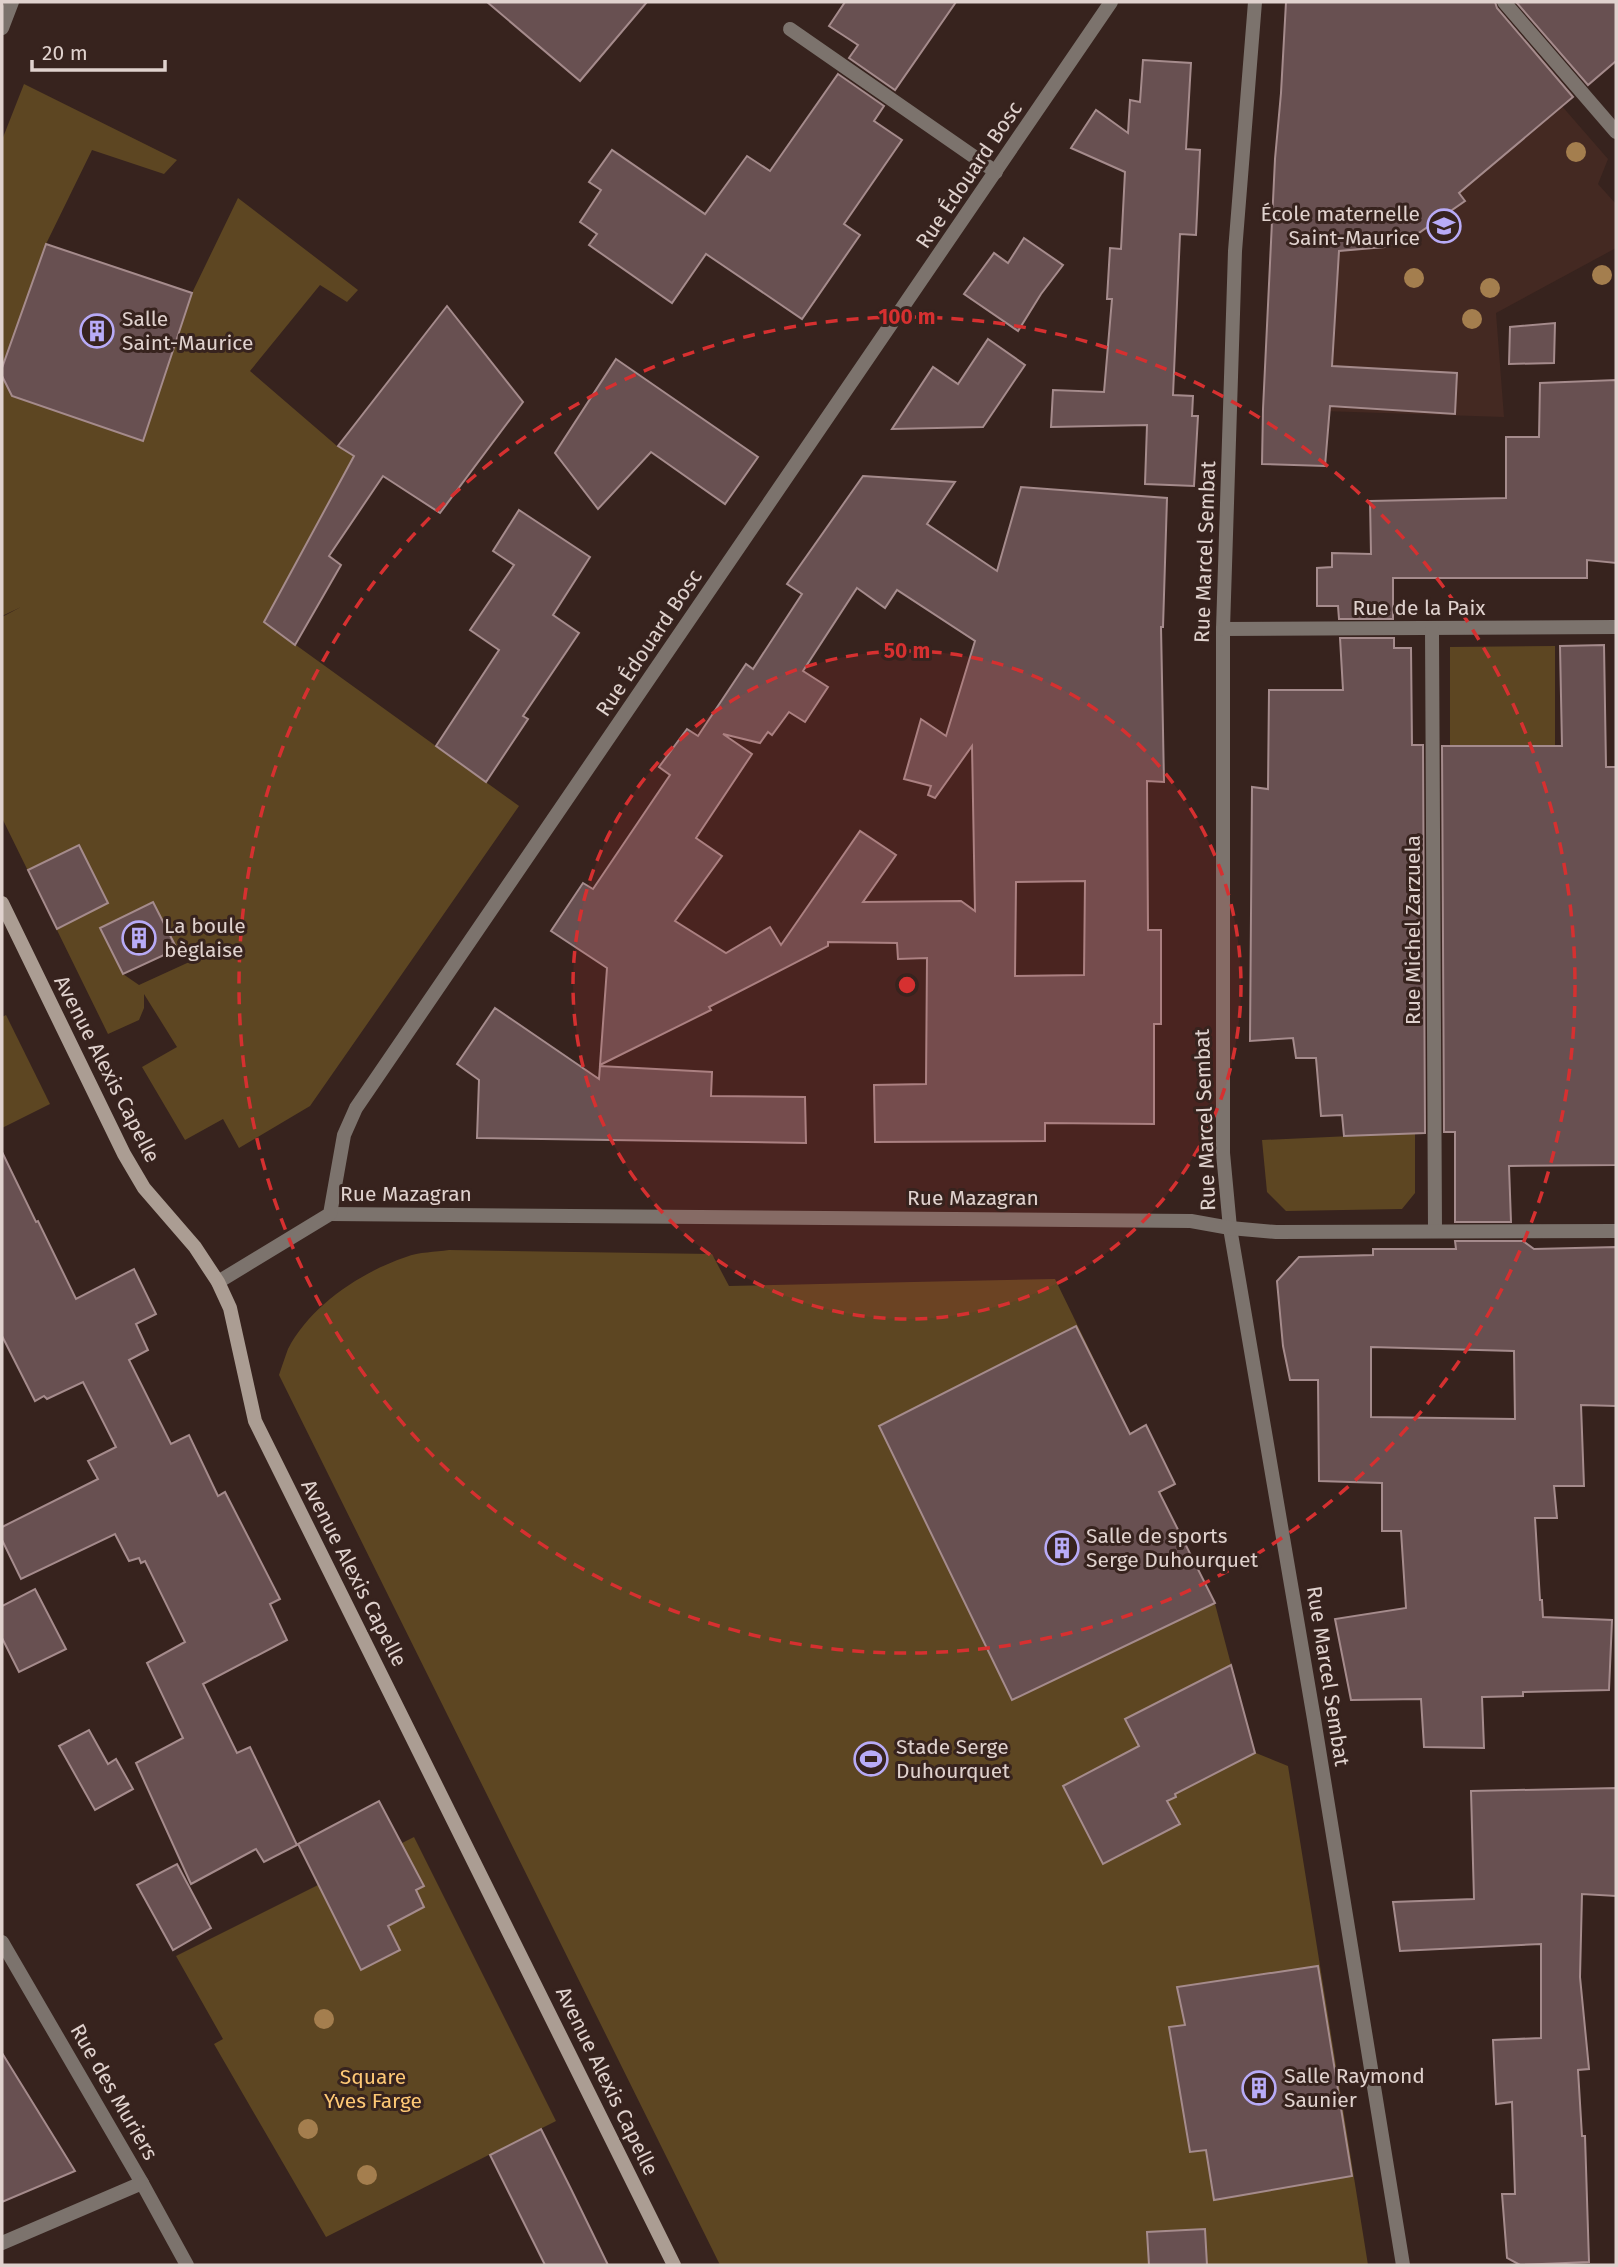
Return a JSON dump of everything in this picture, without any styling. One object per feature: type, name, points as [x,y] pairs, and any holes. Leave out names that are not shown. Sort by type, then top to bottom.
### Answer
[{"type":"street","points":[[2,28],[12,2]]},
{"type":"street","name":"Rue Édouard Bosc","points":[[330,1214],[344,1135],[356,1108],[1111,2]]},
{"type":"street","name":"Rue Marcel Sembat","points":[[1255,2],[1235,251],[1223,629],[1223,1153],[1230,1228],[1312,1706],[1403,2265]]},
{"type":"street","points":[[1504,2],[1616,132]]},
{"type":"street","points":[[790,29],[996,172]]},
{"type":"street","name":"Rue de la Paix","points":[[1223,629],[1616,627]]},
{"type":"street","name":"Rue Michel Zarzuela","points":[[1432,629],[1436,1230]]},
{"type":"street","name":"Avenue Alexis Capelle","points":[[2,903],[124,1154],[144,1188],[195,1247],[218,1282],[230,1308],[255,1421],[674,2265]]},
{"type":"street","points":[[218,1282],[330,1214]]},
{"type":"street","name":"Rue Mazagran","points":[[330,1214],[1191,1221],[1276,1232],[1616,1231]]},
{"type":"street","name":"Rue des Muriers","points":[[2,1942],[187,2265]]},
{"type":"street","points":[[2,2243],[142,2183]]},
{"type":"shaded area","name":"École maternelle Saint-Maurice","points":[[1521,59],[1608,159],[1598,184],[1616,204],[1616,248],[1496,313],[1504,417],[1263,409],[1275,146],[1288,148]]},
{"type":"green space","points":[[24,84],[177,160],[164,174],[92,150],[46,244],[2,368],[2,140]]},
{"type":"green space","points":[[238,198],[358,290],[347,302],[320,285],[250,371],[337,446],[354,456],[264,622],[519,806],[310,1106],[239,1148],[223,1119],[185,1140],[142,1067],[177,1047],[144,994],[144,1008],[139,1020],[108,1034],[2,818],[2,617],[21,607],[2,616],[2,376],[12,396],[143,441],[192,293]],"holes":[[[153,902],[177,949],[209,953],[139,985],[123,974],[101,928]]]},
{"type":"green space","points":[[1555,646],[1555,745],[1450,746],[1450,647]]},
{"type":"green space","points":[[6,1015],[50,1104],[2,1128],[2,1017]]},
{"type":"green space","points":[[1415,1133],[1415,1193],[1402,1209],[1286,1211],[1267,1192],[1262,1140]]},
{"type":"green space","name":"Stade Serge Duhourquet","points":[[449,1250],[712,1254],[729,1286],[1055,1279],[1130,1433],[1146,1425],[1175,1484],[1160,1493],[1215,1604],[1246,1721],[1239,1724],[1256,1753],[1288,1766],[1368,2265],[720,2265],[279,1375],[288,1349],[298,1333],[323,1305],[338,1293],[389,1263],[416,1254]]},
{"type":"green space","name":"Square Yves Farge","points":[[414,1837],[556,2121],[326,2237],[214,2044],[223,2039],[176,1956]]},
{"type":"building","points":[[487,2],[647,2],[580,81]]},
{"type":"building","points":[[845,2],[956,2],[895,90],[849,58],[858,45],[829,26]]},
{"type":"building","points":[[1286,2],[1495,2],[1497,8],[1573,97],[1459,193],[1465,201],[1413,237],[1385,247],[1339,251],[1332,366],[1457,373],[1455,414],[1330,406],[1325,466],[1262,464],[1275,159]]},
{"type":"building","points":[[1516,2],[1616,2],[1616,61],[1588,85]]},
{"type":"building","points":[[1143,60],[1191,63],[1186,149],[1200,150],[1196,235],[1180,234],[1173,395],[1193,396],[1192,416],[1198,416],[1194,486],[1145,484],[1147,425],[1051,427],[1053,390],[1104,392],[1112,299],[1107,299],[1110,248],[1121,249],[1125,172],[1071,148],[1096,110],[1128,133],[1130,100],[1140,102]]},
{"type":"building","points":[[838,74],[884,106],[874,121],[902,140],[844,224],[860,235],[802,319],[706,254],[672,303],[589,245],[597,234],[580,222],[601,190],[589,182],[612,150],[705,214],[747,156],[770,171]]},
{"type":"building","points":[[1024,238],[1063,265],[1018,331],[964,294],[994,253],[1008,263]]},
{"type":"building","name":"Salle Saint-Maurice","points":[[46,244],[192,293],[143,441],[12,396],[2,376],[2,368]]},
{"type":"building","points":[[447,306],[523,402],[440,513],[383,476],[329,556],[341,565],[295,645],[264,622],[354,456],[338,446]]},
{"type":"building","points":[[1555,323],[1554,363],[1509,364],[1510,327]]},
{"type":"building","points":[[988,339],[1025,365],[983,427],[892,429],[933,367],[958,384]]},
{"type":"building","points":[[616,359],[758,457],[725,504],[651,452],[598,509],[555,453]]},
{"type":"building","points":[[1616,380],[1616,563],[1587,560],[1587,578],[1393,578],[1393,619],[1339,619],[1338,606],[1317,606],[1317,568],[1332,567],[1332,553],[1371,554],[1370,501],[1506,498],[1506,437],[1539,437],[1540,383]]},
{"type":"building","points":[[863,476],[955,482],[927,524],[997,571],[1021,487],[1167,498],[1161,627],[1164,782],[1147,781],[1148,930],[1161,930],[1161,1024],[1154,1024],[1154,1124],[1045,1123],[1045,1141],[875,1142],[874,1085],[926,1084],[927,958],[898,959],[897,943],[828,942],[828,946],[709,1007],[711,1010],[600,1065],[607,968],[551,931],[583,883],[593,889],[670,775],[659,767],[687,729],[698,736],[746,664],[753,669],[802,594],[787,584]],"holes":[[[857,588],[885,608],[897,590],[975,641],[946,736],[921,719],[904,779],[931,786],[928,795],[935,798],[972,746],[975,911],[961,901],[863,902],[896,855],[860,831],[781,945],[770,927],[726,953],[675,921],[722,856],[696,838],[752,754],[723,734],[760,743],[768,732],[772,735],[789,712],[805,722],[828,687],[803,671]],[[1085,881],[1084,975],[1015,976],[1016,882]]]},
{"type":"building","points":[[519,510],[590,557],[553,615],[579,633],[523,716],[528,719],[486,782],[436,746],[499,650],[470,630],[514,565],[493,551]]},
{"type":"building","points":[[1340,638],[1394,638],[1394,648],[1411,648],[1412,745],[1423,745],[1425,1133],[1344,1136],[1342,1115],[1321,1116],[1316,1058],[1296,1058],[1293,1038],[1250,1041],[1252,787],[1268,789],[1269,690],[1343,690]]},
{"type":"building","points":[[1604,645],[1606,767],[1616,767],[1616,1165],[1509,1166],[1511,1222],[1455,1222],[1455,1132],[1444,1132],[1442,746],[1562,746],[1560,646]]},
{"type":"building","points":[[79,845],[108,903],[57,929],[28,870]]},
{"type":"building","name":"La boule bèglaise","points":[[153,902],[177,949],[123,974],[100,928]]},
{"type":"building","points":[[495,1008],[599,1079],[600,1066],[712,1072],[711,1096],[805,1097],[806,1143],[477,1138],[479,1080],[457,1064]]},
{"type":"building","points":[[2,1152],[76,1299],[134,1269],[156,1314],[136,1324],[148,1350],[129,1360],[171,1444],[189,1435],[218,1496],[225,1492],[280,1599],[270,1604],[287,1640],[203,1684],[237,1753],[250,1747],[297,1845],[264,1862],[256,1849],[191,1884],[136,1763],[183,1738],[147,1663],[185,1642],[145,1561],[141,1563],[139,1558],[129,1561],[115,1534],[21,1579],[2,1540],[2,1527],[98,1479],[88,1461],[116,1447],[83,1382],[47,1399],[44,1396],[35,1401],[2,1336]]},
{"type":"building","points":[[1455,1241],[1523,1241],[1534,1249],[1616,1247],[1616,1406],[1581,1405],[1584,1486],[1554,1486],[1557,1518],[1535,1518],[1543,1617],[1612,1620],[1609,1690],[1523,1692],[1523,1696],[1482,1697],[1484,1748],[1424,1747],[1421,1699],[1351,1700],[1335,1619],[1406,1608],[1401,1531],[1382,1531],[1382,1483],[1319,1481],[1318,1380],[1290,1380],[1283,1346],[1277,1281],[1299,1257],[1373,1255],[1373,1249],[1456,1249]],"holes":[[[1371,1347],[1514,1351],[1515,1419],[1371,1417]]]},
{"type":"building","name":"Salle de sports Serge Duhourquet","points":[[1076,1326],[1130,1434],[1146,1425],[1175,1484],[1159,1492],[1215,1603],[1012,1700],[879,1426]]},
{"type":"building","points":[[35,1589],[66,1649],[19,1672],[2,1638],[2,1606]]},
{"type":"building","points":[[1231,1665],[1255,1753],[1175,1794],[1176,1797],[1167,1801],[1180,1824],[1103,1864],[1063,1786],[1139,1746],[1125,1719]]},
{"type":"building","points":[[89,1730],[108,1764],[116,1759],[133,1789],[95,1810],[59,1746]]},
{"type":"building","points":[[1616,1788],[1616,1896],[1582,1894],[1580,1977],[1589,2069],[1578,2070],[1582,2136],[1585,2136],[1589,2262],[1520,2265],[1507,2258],[1502,2194],[1515,2194],[1512,2102],[1496,2104],[1493,2040],[1541,2038],[1541,1944],[1400,1951],[1393,1902],[1474,1899],[1471,1791]]},
{"type":"building","points":[[379,1801],[424,1886],[416,1890],[424,1907],[388,1926],[400,1950],[361,1970],[298,1844]]},
{"type":"building","points":[[177,1864],[211,1928],[173,1950],[137,1885]]},
{"type":"building","name":"Salle Raymond Saunier","points":[[1318,1966],[1352,2176],[1214,2200],[1206,2150],[1190,2152],[1169,2027],[1185,2025],[1177,1987]]},
{"type":"building","points":[[2,2053],[75,2171],[2,2202]]},
{"type":"building","points":[[541,2129],[608,2265],[545,2265],[490,2155]]},
{"type":"building","points":[[1205,2229],[1207,2265],[1149,2265],[1147,2232]]},
{"type":"place","name":"École maternelle Saint-Maurice","points":[[1444,226]]},
{"type":"place","name":"Salle Saint-Maurice","points":[[97,331]]},
{"type":"place","name":"La boule bèglaise","points":[[139,938]]},
{"type":"place","name":"Salle de sports Serge Duhourquet","points":[[1062,1548]]},
{"type":"place","name":"Stade Serge Duhourquet","points":[[871,1759]]},
{"type":"place","name":"Salle Raymond Saunier","points":[[1259,2088]]}]
